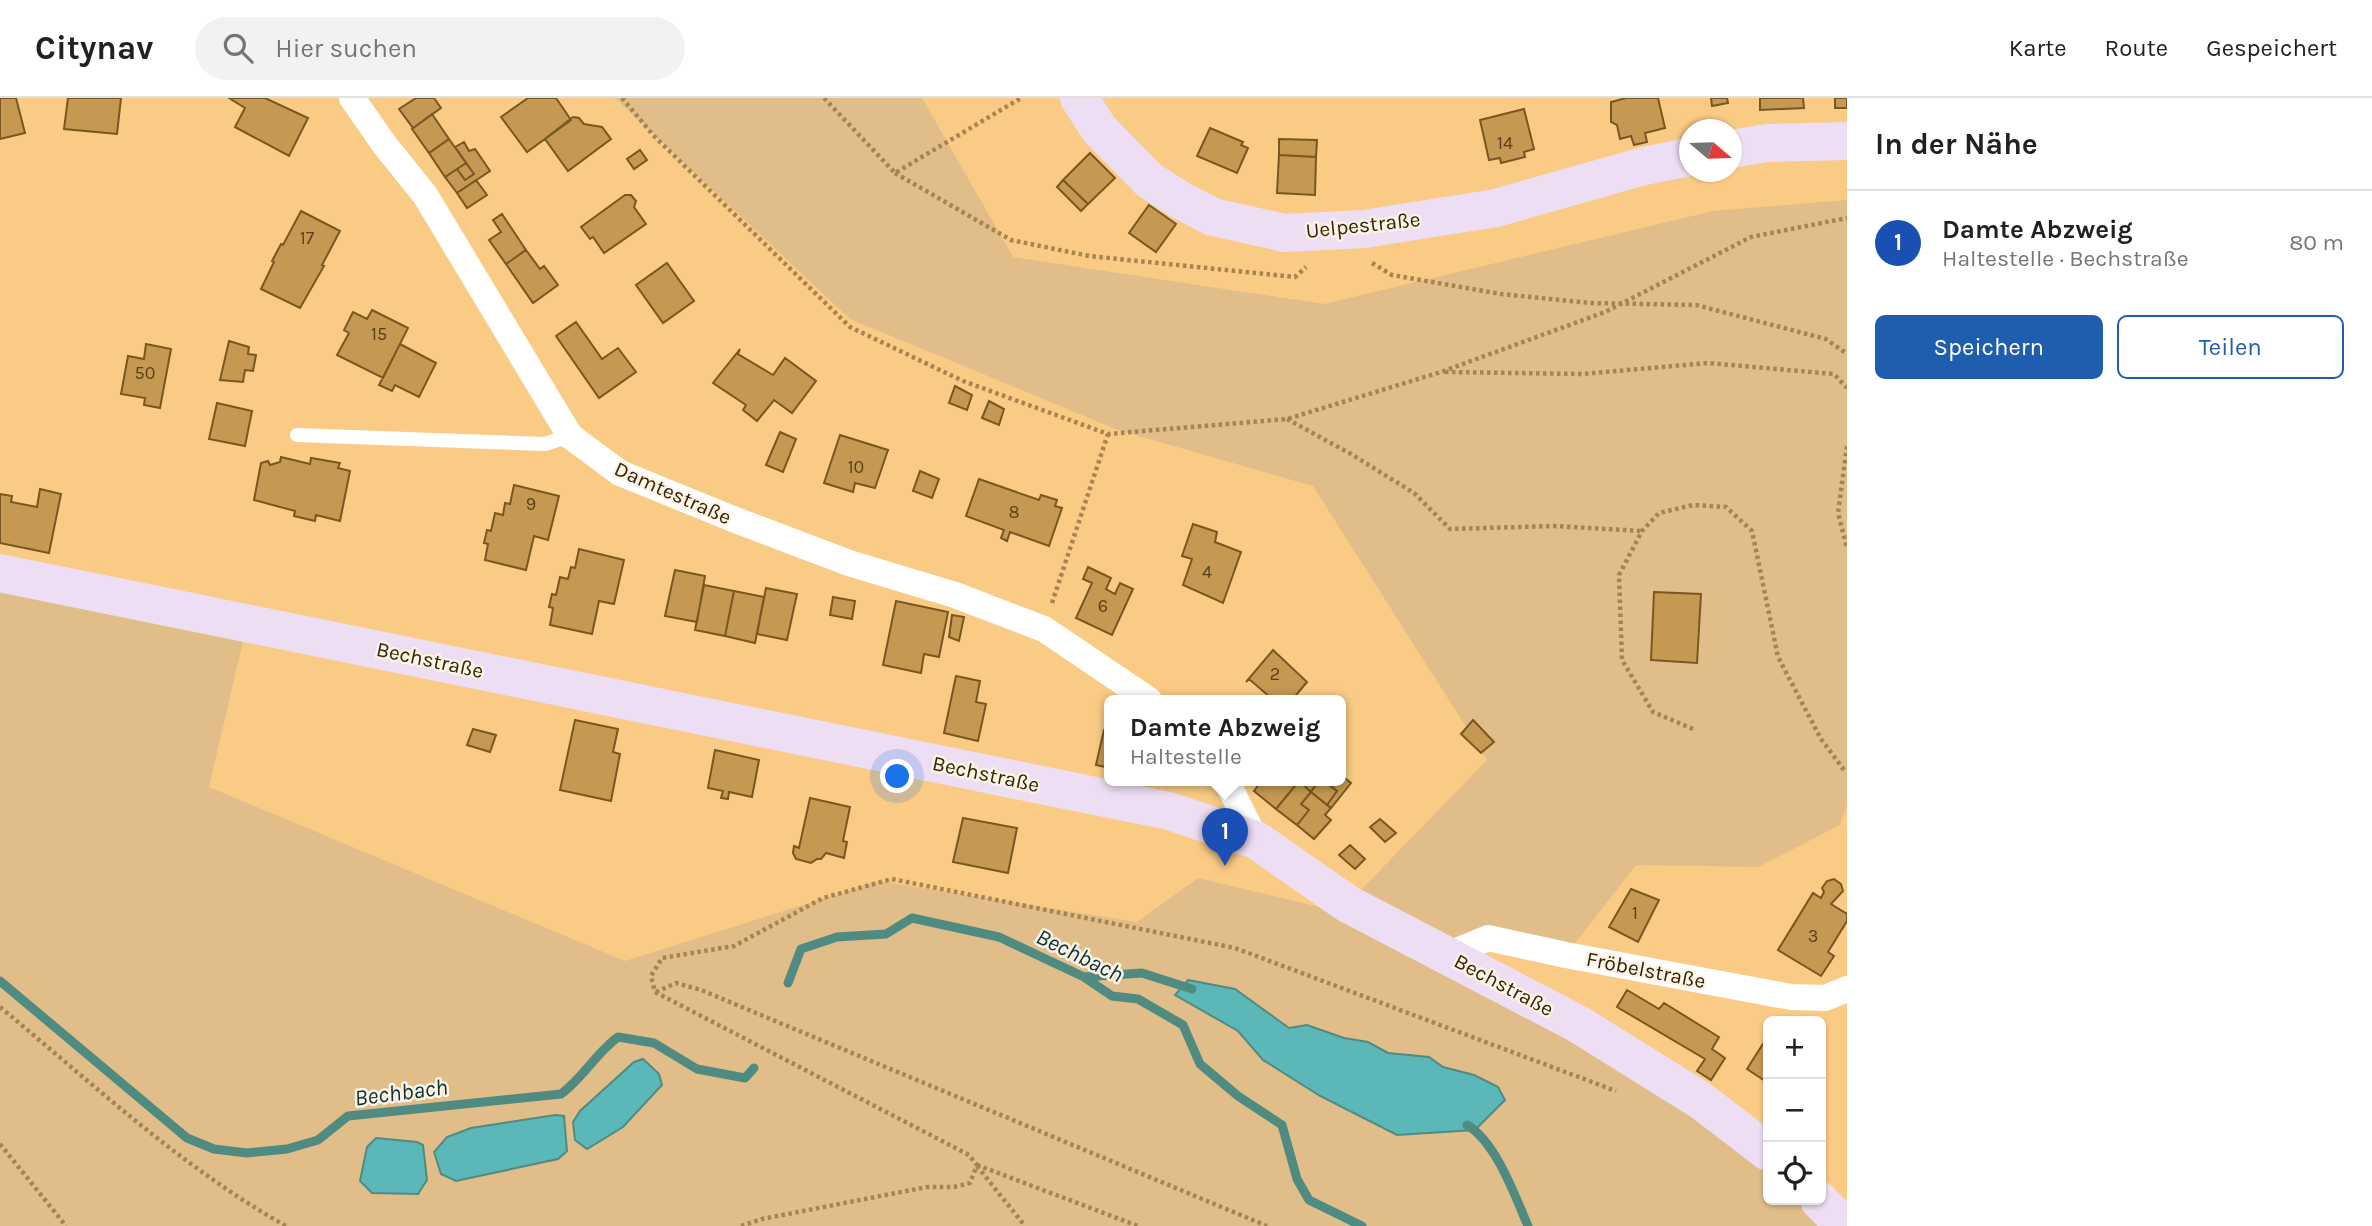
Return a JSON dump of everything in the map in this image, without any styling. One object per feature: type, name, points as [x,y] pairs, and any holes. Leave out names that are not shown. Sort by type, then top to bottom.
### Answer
[{"type":"main road","name":"Uelpestraße","points":[[1079,98],[1099,129],[1149,180],[1213,217],[1285,233],[1364,229],[1496,208],[1644,166],[1679,159]]},
{"type":"main road","points":[[1742,147],[1768,143],[1847,141]]},
{"type":"main road","name":"Bechstraße","points":[[0,573],[1169,811],[1256,840],[1348,904],[1578,1024],[1700,1100],[1763,1148]]},
{"type":"main road","points":[[1824,1205],[1844,1226]]},
{"type":"street","name":"Damtestraße","points":[[352,98],[383,144],[425,195],[570,436],[620,473],[733,519],[849,563],[955,595],[1044,628],[1142,695]]},
{"type":"street","points":[[1229,786],[1256,840]]},
{"type":"street","name":"Fröbelstraße","points":[[1447,955],[1489,938],[1791,997],[1825,998],[1847,989]]},
{"type":"lane","points":[[297,435],[545,444],[570,436]]},
{"type":"path","points":[[622,98],[654,136],[850,327],[963,381],[1108,434],[1287,419],[1441,372],[1605,313],[1751,237],[1847,218]]},
{"type":"path","points":[[824,98],[895,173],[1011,240],[1089,256],[1295,277],[1313,260],[1330,231],[1345,247],[1392,275],[1501,294],[1590,303],[1696,305],[1826,339],[1847,354]]},
{"type":"path","points":[[895,173],[1021,98]]},
{"type":"path","points":[[1441,372],[1582,374],[1708,363],[1834,374],[1847,388]]},
{"type":"path","points":[[1287,419],[1414,493],[1450,529],[1554,526],[1642,531]]},
{"type":"path","points":[[1044,628],[1108,434]]},
{"type":"path","points":[[1847,446],[1838,513],[1847,548]]},
{"type":"path","points":[[1693,729],[1653,712],[1622,660],[1619,575],[1642,531],[1659,513],[1692,505],[1726,507],[1752,531],[1778,657],[1821,739],[1844,770]]},
{"type":"path","points":[[1025,1226],[969,1155],[655,992],[650,976],[662,958],[734,946],[823,898],[892,879],[1235,948],[1627,1095]]},
{"type":"path","points":[[655,992],[676,983],[701,990],[1267,1226]]},
{"type":"path","points":[[0,1007],[156,1138],[243,1202],[286,1226]]},
{"type":"path","points":[[0,1144],[66,1226]]},
{"type":"path","points":[[741,1226],[762,1219],[927,1187],[962,1185],[970,1182],[977,1165]]},
{"type":"path","points":[[977,1165],[1138,1226]]},
{"type":"shaded area","points":[[615,98],[922,98],[1013,257],[1324,304],[1713,211],[1847,200],[1847,805],[1840,825],[1758,867],[1636,865],[1566,955],[1489,938],[1447,955],[1763,1149],[1763,1205],[1820,1205],[1825,1226],[0,1226],[0,589],[243,641],[209,787],[625,961],[879,881],[1137,922],[1198,878],[1328,909],[1360,891],[1487,760],[1313,486],[1118,430],[850,319]]},
{"type":"water","points":[[1188,980],[1235,989],[1289,1028],[1307,1025],[1344,1038],[1368,1042],[1388,1053],[1429,1057],[1443,1067],[1474,1075],[1498,1087],[1505,1100],[1475,1130],[1397,1135],[1320,1096],[1263,1060],[1238,1031],[1175,995]]},
{"type":"water","points":[[643,1059],[659,1074],[662,1085],[623,1127],[587,1149],[575,1140],[573,1122],[580,1111],[634,1062]]},
{"type":"water","points":[[555,1115],[564,1116],[567,1151],[558,1159],[456,1181],[441,1174],[434,1152],[447,1137],[471,1128]]},
{"type":"water","points":[[376,1138],[423,1145],[427,1180],[418,1194],[372,1193],[360,1181],[367,1147]]},
{"type":"building","points":[[0,98],[16,98],[25,133],[0,139]]},
{"type":"building","points":[[68,98],[121,98],[117,134],[64,129]]},
{"type":"building","points":[[229,98],[265,98],[308,118],[289,156],[235,127],[245,108]]},
{"type":"building","points":[[416,98],[434,98],[441,108],[413,128],[399,109]]},
{"type":"building","points":[[528,98],[556,98],[571,120],[527,152],[501,117]]},
{"type":"building","points":[[1626,98],[1658,98],[1665,128],[1645,133],[1647,142],[1634,145],[1631,136],[1620,139],[1617,125],[1611,122],[1611,102]]},
{"type":"building","points":[[1711,98],[1727,98],[1728,103],[1712,106]]},
{"type":"building","points":[[1760,98],[1803,98],[1804,108],[1760,110]]},
{"type":"building","points":[[1835,98],[1847,98],[1847,108],[1835,108]]},
{"type":"building","points":[[1524,109],[1534,149],[1524,152],[1525,157],[1501,163],[1500,158],[1489,160],[1480,120]]},
{"type":"building","points":[[432,114],[449,139],[429,153],[412,129]]},
{"type":"building","points":[[573,117],[579,118],[584,124],[602,127],[611,139],[568,171],[545,139]]},
{"type":"building","points":[[1210,128],[1243,142],[1241,145],[1248,148],[1237,173],[1197,156]]},
{"type":"building","points":[[449,139],[466,163],[445,177],[429,153]]},
{"type":"building","points":[[1279,139],[1317,140],[1316,157],[1279,155]]},
{"type":"building","points":[[464,142],[469,151],[475,149],[490,171],[457,193],[445,177],[457,169],[465,180],[474,174],[455,147]]},
{"type":"building","points":[[640,150],[647,160],[634,169],[627,159]]},
{"type":"building","points":[[1090,153],[1115,178],[1088,204],[1063,180]]},
{"type":"building","points":[[1279,155],[1316,157],[1315,195],[1277,193]]},
{"type":"building","points":[[466,163],[474,174],[465,180],[457,169]]},
{"type":"building","points":[[476,180],[487,195],[467,208],[457,193]]},
{"type":"building","points":[[1063,180],[1088,204],[1081,211],[1057,187]]},
{"type":"building","points":[[625,195],[631,195],[636,201],[634,207],[646,224],[604,253],[593,237],[590,239],[581,227]]},
{"type":"building","points":[[1149,205],[1176,224],[1156,252],[1129,233]]},
{"type":"building","points":[[301,211],[340,231],[300,308],[261,289],[274,262],[272,261]]},
{"type":"building","points":[[502,214],[526,250],[506,264],[489,240],[501,232],[493,220]]},
{"type":"building","points":[[526,250],[540,269],[544,266],[558,285],[533,303],[506,264]]},
{"type":"building","points":[[667,263],[694,301],[663,323],[636,285]]},
{"type":"building","points":[[372,310],[408,328],[383,378],[337,355],[349,333],[344,330],[353,312],[367,319]]},
{"type":"building","points":[[576,322],[602,359],[618,348],[636,372],[599,398],[556,336]]},
{"type":"building","points":[[229,341],[249,347],[248,354],[256,355],[253,371],[245,370],[243,382],[220,380]]},
{"type":"building","points":[[146,344],[171,349],[160,408],[144,405],[145,398],[121,394],[128,356],[144,359]]},
{"type":"building","points":[[400,344],[436,363],[419,397],[395,385],[392,391],[379,385]]},
{"type":"building","points":[[740,349],[738,354],[773,375],[785,358],[816,381],[792,413],[774,400],[757,421],[743,410],[746,405],[713,383]]},
{"type":"building","points":[[955,386],[972,395],[967,410],[949,403]]},
{"type":"building","points":[[989,401],[1004,409],[999,425],[982,418]]},
{"type":"building","points":[[217,403],[252,411],[245,446],[209,439]]},
{"type":"building","points":[[780,432],[796,439],[783,472],[766,465]]},
{"type":"building","points":[[840,435],[888,450],[875,488],[855,483],[853,492],[824,483]]},
{"type":"building","points":[[281,457],[310,464],[311,458],[340,463],[338,468],[350,471],[340,521],[316,515],[315,521],[294,516],[295,511],[254,500],[261,463],[268,461],[270,465],[280,462]]},
{"type":"building","points":[[920,471],[939,479],[932,498],[913,491]]},
{"type":"building","points":[[979,479],[1039,500],[1041,495],[1057,500],[1055,506],[1062,508],[1049,546],[1010,532],[1007,541],[1001,538],[1004,530],[966,516]]},
{"type":"building","points":[[514,485],[559,496],[548,540],[534,536],[526,570],[485,560],[488,544],[484,543],[487,530],[491,531],[495,513],[503,515],[505,503],[510,504]]},
{"type":"building","points":[[40,489],[61,494],[49,553],[0,543],[0,494],[12,496],[11,502],[37,507]]},
{"type":"building","points":[[1193,524],[1217,532],[1215,542],[1241,552],[1223,603],[1183,585],[1192,559],[1182,556]]},
{"type":"building","points":[[579,549],[624,560],[614,604],[599,601],[592,634],[550,625],[553,608],[549,607],[552,594],[556,595],[560,577],[568,579],[571,567],[575,568]]},
{"type":"building","points":[[1088,567],[1111,578],[1106,589],[1115,594],[1120,583],[1133,589],[1112,635],[1076,618],[1092,583],[1083,579]]},
{"type":"building","points":[[675,570],[705,576],[697,622],[665,616]]},
{"type":"building","points":[[704,585],[734,591],[725,636],[695,630]]},
{"type":"building","points":[[766,588],[797,594],[787,640],[757,634]]},
{"type":"building","points":[[734,591],[764,597],[755,643],[725,636]]},
{"type":"building","points":[[1654,592],[1701,594],[1697,663],[1651,660]]},
{"type":"building","points":[[833,597],[855,601],[852,619],[830,615]]},
{"type":"building","points":[[896,601],[948,612],[939,657],[924,654],[921,673],[883,665]]},
{"type":"building","points":[[952,615],[964,617],[959,641],[949,637]]},
{"type":"building","points":[[1273,650],[1307,682],[1296,695],[1268,695],[1249,679],[1246,682]]},
{"type":"building","points":[[956,676],[980,681],[976,702],[986,704],[978,741],[944,733]]},
{"type":"building","points":[[575,720],[618,729],[613,752],[620,754],[611,801],[560,790]]},
{"type":"building","points":[[1473,720],[1494,742],[1481,753],[1461,734]]},
{"type":"building","points":[[473,729],[496,735],[490,752],[467,745]]},
{"type":"building","points":[[1104,730],[1104,767],[1096,765]]},
{"type":"building","points":[[715,750],[759,760],[752,797],[729,792],[728,799],[721,798],[723,791],[708,788]]},
{"type":"building","points":[[1346,779],[1351,783],[1331,808],[1327,805],[1337,791],[1330,786],[1346,786]]},
{"type":"building","points":[[1258,786],[1295,786],[1276,809],[1254,791]]},
{"type":"building","points":[[1295,786],[1304,786],[1311,792],[1301,804],[1309,810],[1297,825],[1276,809]]},
{"type":"building","points":[[1304,786],[1315,786],[1311,792]]},
{"type":"building","points":[[1315,786],[1331,786],[1337,791],[1327,805],[1311,792]]},
{"type":"building","points":[[1311,792],[1331,808],[1325,815],[1331,820],[1314,839],[1297,825],[1309,810],[1301,804]]},
{"type":"building","points":[[810,798],[850,807],[843,841],[847,842],[844,858],[826,853],[821,859],[811,863],[796,859],[794,846],[799,848]]},
{"type":"building","points":[[963,818],[1017,828],[1008,873],[953,862]]},
{"type":"building","points":[[1380,819],[1396,833],[1385,842],[1370,827]]},
{"type":"building","points":[[1350,845],[1365,859],[1355,869],[1339,855]]},
{"type":"building","points":[[1834,879],[1841,884],[1843,891],[1831,904],[1847,914],[1847,921],[1828,952],[1834,956],[1821,976],[1778,950],[1813,893],[1821,898],[1824,892],[1822,888],[1827,881]]},
{"type":"building","points":[[1631,889],[1659,900],[1638,942],[1609,927]]},
{"type":"building","points":[[1627,990],[1659,1009],[1664,1003],[1719,1037],[1712,1049],[1725,1058],[1711,1080],[1697,1071],[1705,1059],[1617,1007]]},
{"type":"building","points":[[1763,1044],[1763,1080],[1747,1069]]},
{"type":"waterway","name":"Bechbach","points":[[788,983],[801,949],[837,937],[886,934],[912,918],[999,937],[1084,977],[1112,996],[1138,999],[1183,1025],[1200,1064],[1238,1096],[1282,1125],[1297,1179],[1309,1200],[1362,1226]]},
{"type":"waterway","points":[[1084,977],[1142,973],[1192,989]]},
{"type":"waterway","name":"Bechbach","points":[[0,981],[187,1138],[214,1149],[247,1153],[287,1149],[318,1140],[348,1116],[561,1094],[618,1037],[654,1043],[697,1069],[745,1078],[754,1068]]},
{"type":"waterway","points":[[1467,1125],[1496,1157],[1528,1226]]},
{"type":"place","name":"Damte Abzweig","points":[[1225,866]]}]
